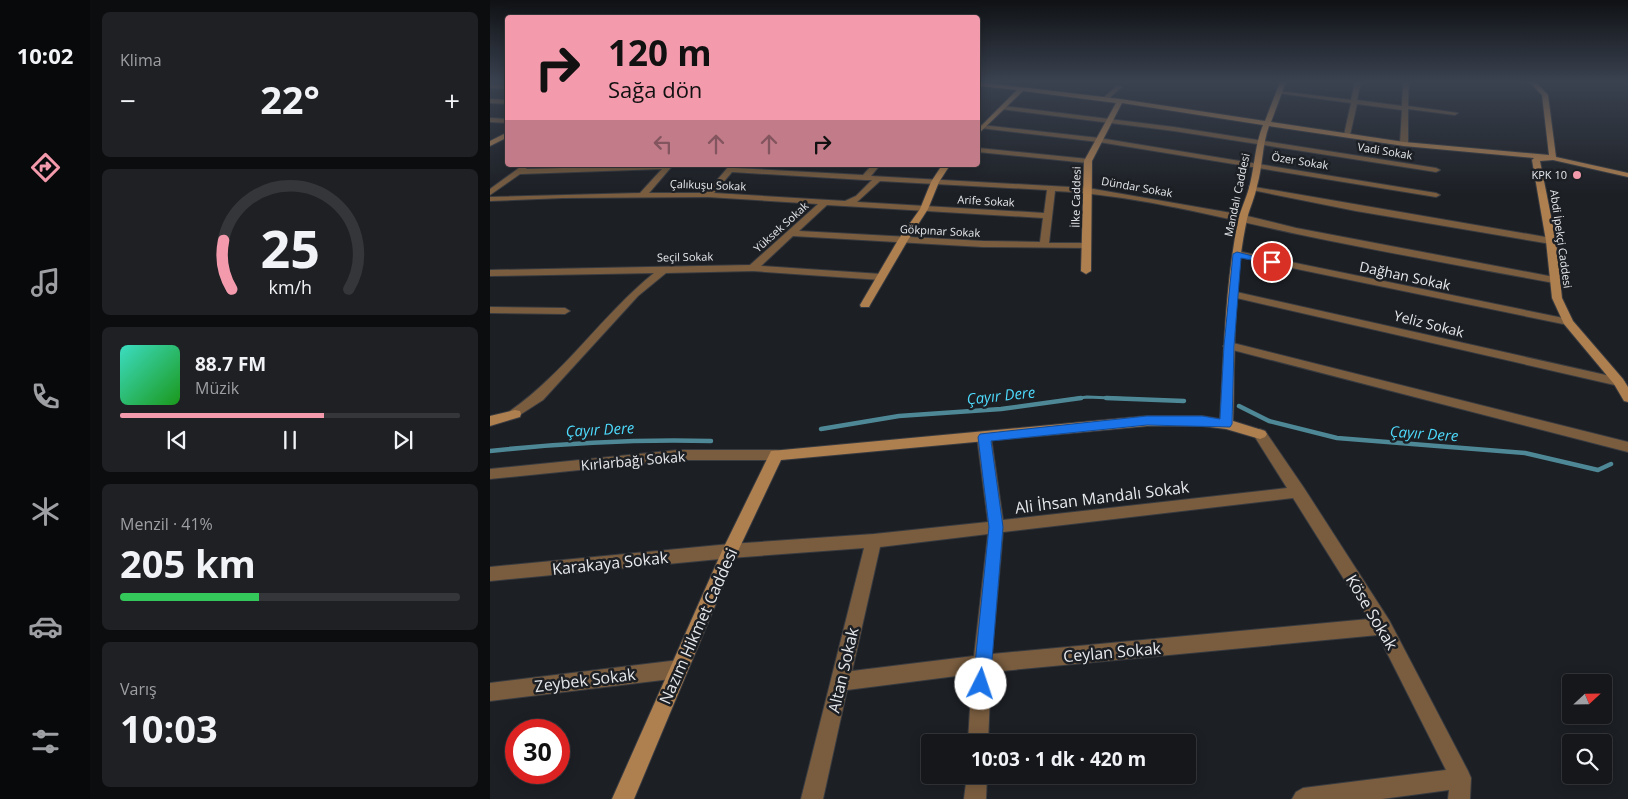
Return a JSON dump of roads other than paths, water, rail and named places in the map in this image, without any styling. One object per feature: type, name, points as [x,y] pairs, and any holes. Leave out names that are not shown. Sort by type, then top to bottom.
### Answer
[{"type":"street","points":[[980,130],[991,119]]},
{"type":"street","name":"Vadi Sokak","points":[[1098,119],[1260,141],[1436,170]]},
{"type":"street","points":[[1244,119],[1404,144],[1549,158],[1628,175]]},
{"type":"street","name":"Mandalı Caddesi","points":[[1226,424],[1232,294],[1237,254],[1257,165],[1260,141],[1270,119]]},
{"type":"street","points":[[1347,135],[1351,119]]},
{"type":"street","points":[[1404,144],[1405,119]]},
{"type":"street","points":[[1547,119],[1549,158]]},
{"type":"street","points":[[490,120],[505,121]]},
{"type":"street","name":"İlke Caddesi","points":[[1086,271],[1088,161],[1112,121]]},
{"type":"street","name":"Özer Sokak","points":[[980,130],[1099,140],[1436,194]]},
{"type":"street","points":[[491,144],[505,136]]},
{"type":"street","points":[[980,150],[1088,161]]},
{"type":"street","name":"Abdi İpekçi Caddesi","points":[[1549,158],[1536,160],[1551,241],[1557,298],[1568,322],[1619,382],[1628,398]]},
{"type":"street","points":[[490,193],[525,167]]},
{"type":"street","points":[[519,172],[626,167]]},
{"type":"street","points":[[643,195],[667,167]]},
{"type":"street","points":[[708,195],[733,167]]},
{"type":"street","name":"Dündar Sokak","points":[[733,167],[865,178],[1088,190],[1244,218],[1296,231],[1554,280]]},
{"type":"street","points":[[865,178],[874,167]]},
{"type":"street","points":[[865,305],[902,240],[924,209],[935,182],[945,167]]},
{"type":"street","points":[[842,205],[853,202],[878,178]]},
{"type":"street","points":[[1044,245],[1051,188]]},
{"type":"street","points":[[1252,188],[1551,241]]},
{"type":"street","name":"Çalıkuşu Sokak","points":[[490,199],[708,195],[924,209]]},
{"type":"street","name":"Yüksek Sokak","points":[[753,268],[824,203]]},
{"type":"street","name":"Arife Sokak","points":[[924,209],[1048,216]]},
{"type":"street","name":"Gökpınar Sokak","points":[[792,233],[902,240],[1086,246]]},
{"type":"street","name":"Dağhan Sokak","points":[[1237,254],[1568,322]]},
{"type":"street","name":"Seçil Sokak","points":[[495,272],[753,268],[881,277]]},
{"type":"street","points":[[490,421],[515,414],[540,397],[634,294],[664,270]]},
{"type":"street","points":[[490,280],[495,272]]},
{"type":"street","name":"Yeliz Sokak","points":[[1232,294],[1619,382]]},
{"type":"street","points":[[490,310],[566,311]]},
{"type":"street","points":[[1229,346],[1628,446]]},
{"type":"street","points":[[776,455],[1147,421],[1202,421],[1226,424]]},
{"type":"street","name":"Köse Sokak","points":[[1226,424],[1260,434],[1299,492],[1383,626],[1461,778]]},
{"type":"street","points":[[978,734],[982,664],[996,527],[984,437]]},
{"type":"street","name":"Kırlarbağı Sokak","points":[[490,474],[678,455],[776,455]]},
{"type":"street","name":"Nazım Hikmet Caddesi","points":[[623,799],[730,551],[776,455]]},
{"type":"street","name":"Ali İhsan Mandalı Sokak","points":[[730,551],[874,541],[1299,492]]},
{"type":"street","name":"Altan Sokak","points":[[812,799],[874,541]]},
{"type":"street","name":"Karakaya Sokak","points":[[490,574],[730,551]]},
{"type":"street","name":"Ceylan Sokak","points":[[840,682],[982,664],[1383,626]]},
{"type":"street","name":"Zeybek Sokak","points":[[490,692],[679,669]]},
{"type":"street","points":[[1303,799],[1461,778],[1459,799]]},
{"type":"street","points":[[975,799],[976,784]]},
{"type":"waterway","name":"Çayır Dere","points":[[1072,399],[1087,397],[1136,399]]},
{"type":"waterway","name":"Çayır Dere","points":[[821,429],[899,416],[1001,409],[1081,398]]},
{"type":"waterway","name":"Çayır Dere","points":[[1106,398],[1184,401]]},
{"type":"waterway","name":"Çayır Dere","points":[[1239,406],[1269,421],[1337,438],[1525,453],[1598,470],[1611,464]]},
{"type":"waterway","name":"Çayır Dere","points":[[490,451],[600,442],[711,441]]},
{"type":"place","name":"KPK 10","points":[[1577,175]]}]
